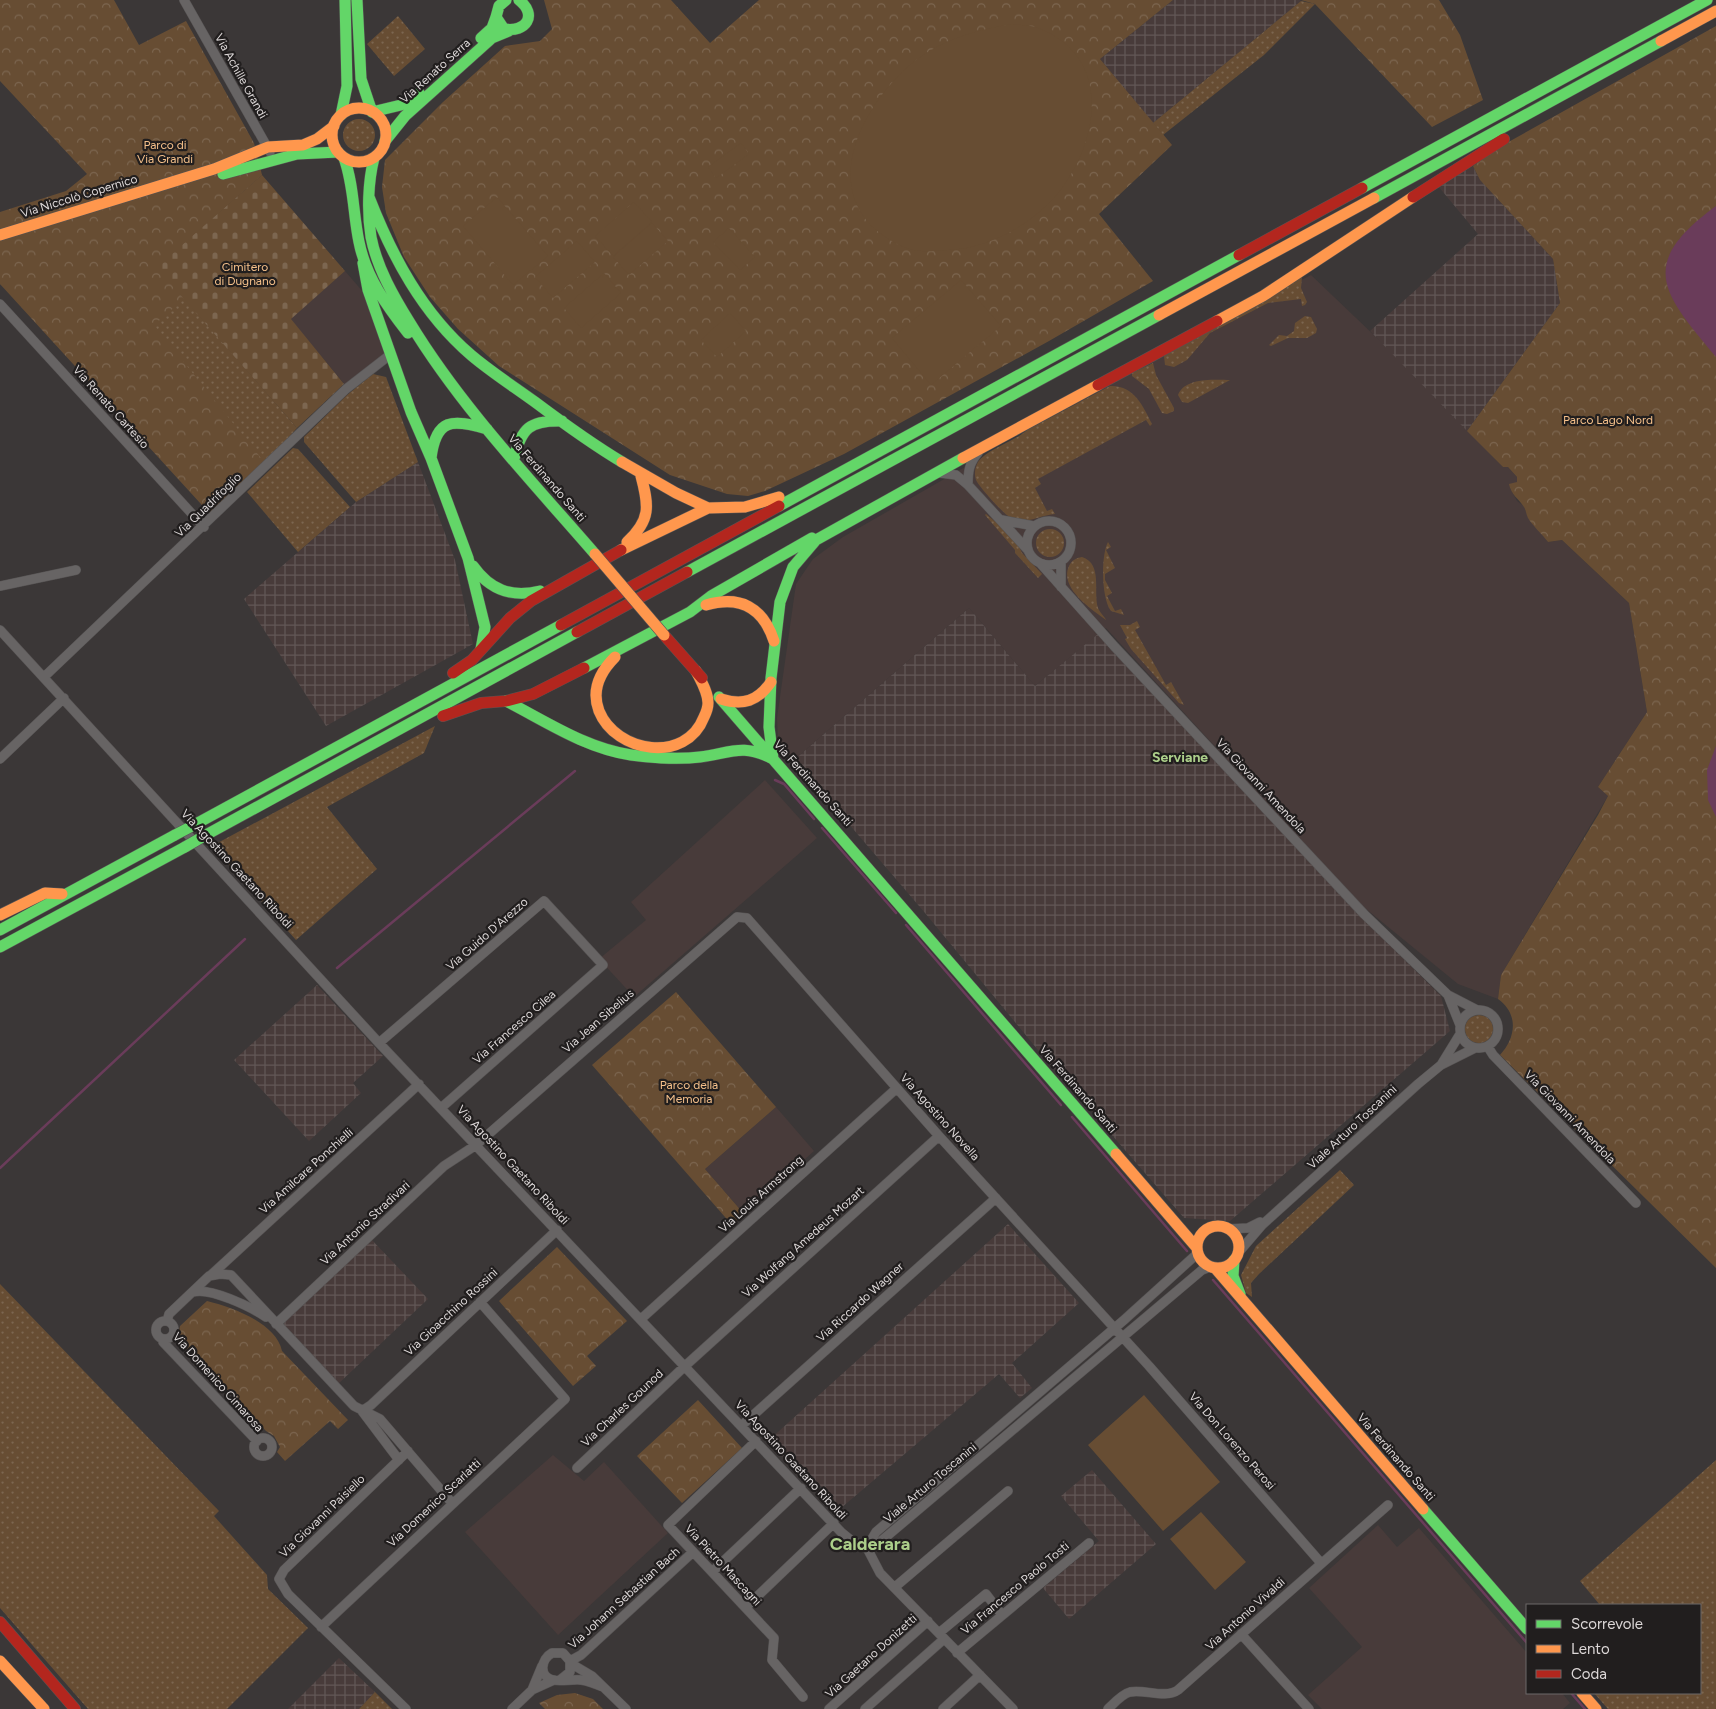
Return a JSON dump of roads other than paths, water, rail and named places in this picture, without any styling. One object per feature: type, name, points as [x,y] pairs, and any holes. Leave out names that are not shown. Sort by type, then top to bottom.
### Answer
[{"type":"main road","points":[[345,0],[347,86],[342,115],[334,126],[333,140],[352,178],[356,228],[368,290],[411,412],[431,458],[468,558],[484,627],[484,644],[478,654]]},
{"type":"main road","points":[[357,0],[361,79],[372,112],[383,122],[385,141],[383,148],[374,158],[370,172],[371,238],[382,271],[396,301],[431,358]]},
{"type":"main road","points":[[519,0],[529,5]]},
{"type":"main road","points":[[0,930],[1707,0]]},
{"type":"main road","name":"Via Renato Serra","points":[[372,112],[401,105],[412,99],[488,32],[495,24],[503,1]]},
{"type":"main road","name":"Via Renato Serra","points":[[385,141],[405,116],[485,44],[497,35],[518,30],[526,25],[529,18],[529,5]]},
{"type":"main road","points":[[0,948],[1716,12]]},
{"type":"main road","points":[[496,17],[501,26],[509,31]]},
{"type":"main road","points":[[358,752],[457,709],[534,694],[624,648],[690,612],[711,596],[791,549],[1263,296],[1345,240],[1468,161],[1531,123],[1655,54],[1666,39]]},
{"type":"main road","points":[[342,115],[354,109],[372,112]]},
{"type":"main road","name":"Via Niccolò Copernico","points":[[0,235],[214,169],[268,146],[303,145],[317,139],[334,126]]},
{"type":"main road","name":"Via Niccolò Copernico","points":[[0,241],[264,161],[327,150],[341,155]]},
{"type":"main road","points":[[341,155],[360,162],[374,158]]},
{"type":"main road","points":[[369,197],[394,256],[414,291],[436,322],[471,356],[641,476],[674,494],[708,508],[745,507],[763,503],[793,491],[805,492]]},
{"type":"main road","points":[[363,263],[385,304],[431,358]]},
{"type":"main road","name":"Via Ferdinando Santi","points":[[431,358],[487,429],[1176,1224],[1197,1251]]},
{"type":"main road","points":[[514,459],[523,432],[531,424],[543,419],[562,421]]},
{"type":"main road","points":[[431,458],[434,437],[444,426],[460,422],[487,429]]},
{"type":"main road","points":[[611,555],[640,532],[648,515],[647,497],[641,476]]},
{"type":"main road","points":[[773,759],[769,736],[771,682],[783,588],[792,569],[804,552],[816,540],[873,506]]},
{"type":"main road","points":[[409,708],[417,694],[460,670],[478,654],[510,618],[531,601],[611,555],[708,508]]},
{"type":"main road","points":[[468,558],[486,582],[507,594],[530,594],[556,585]]},
{"type":"main road","points":[[690,612],[721,601],[742,603],[762,615],[772,630],[775,643]]},
{"type":"main road","points":[[624,648],[604,668],[597,682],[595,698],[598,713],[605,726],[627,744],[657,749],[685,740],[696,730],[708,706],[704,688],[696,671]]},
{"type":"main road","points":[[721,699],[738,704],[750,702],[762,696],[771,682]]},
{"type":"main road","points":[[506,700],[569,736],[630,755],[689,758],[746,748],[760,751],[773,759]]},
{"type":"main road","points":[[0,916],[45,893],[66,894]]},
{"type":"main road","points":[[1176,1224],[1190,1229],[1206,1230]]},
{"type":"main road","points":[[1216,1226],[1227,1229],[1237,1241],[1236,1256],[1224,1267],[1212,1267],[1204,1263],[1197,1251],[1199,1237],[1206,1230],[1216,1226]]},
{"type":"main road","name":"Via Ferdinando Santi","points":[[1236,1256],[1232,1269],[1235,1283],[1245,1303]]},
{"type":"main road","name":"Via Ferdinando Santi","points":[[1212,1267],[1526,1628]]},
{"type":"main road","points":[[0,1622],[75,1709]]},
{"type":"main road","points":[[0,1637],[65,1709]]},
{"type":"main road","points":[[0,1661],[44,1709]]},
{"type":"main road","points":[[1583,1694],[1596,1709]]},
{"type":"street","name":"Via Achille Grandi","points":[[184,0],[268,146]]},
{"type":"street","points":[[264,161],[271,155],[268,146]]},
{"type":"street","name":"Via Renato Cartesio","points":[[0,304],[204,527]]},
{"type":"street","name":"Via Quadrifoglio","points":[[44,677],[204,527],[346,389],[391,354]]},
{"type":"street","points":[[968,485],[968,470],[972,460],[985,445]]},
{"type":"street","points":[[932,474],[944,472],[956,475],[968,485],[1002,520],[1028,550],[1034,560],[1049,565],[1061,562]]},
{"type":"street","points":[[1002,520],[1034,526]]},
{"type":"street","points":[[1028,550],[1027,538],[1034,526],[1044,521],[1052,520],[1066,528],[1071,538],[1071,546],[1061,562],[1061,587]]},
{"type":"street","name":"Via Giovanni Amendola","points":[[1040,563],[1347,896],[1448,996],[1477,1010]]},
{"type":"street","points":[[0,586],[76,570]]},
{"type":"street","name":"Via Agostino Gaetano Riboldi","points":[[0,630],[379,1043],[834,1523],[852,1541],[866,1548],[880,1573],[942,1636],[978,1677],[1013,1709]]},
{"type":"street","points":[[0,759],[64,698]]},
{"type":"street","name":"Via Guido D'Arezzo","points":[[379,1043],[544,901],[604,964]]},
{"type":"street","name":"Via Agostino Novella","points":[[738,917],[747,918],[939,1136],[1122,1338]]},
{"type":"street","name":"Via Jean Sibelius","points":[[476,1145],[738,917]]},
{"type":"street","name":"Via Francesco Cilea","points":[[441,1108],[604,964]]},
{"type":"street","name":"Via Giovanni Amendola","points":[[1448,996],[1460,1029]]},
{"type":"street","points":[[1477,1010],[1488,1012],[1495,1018],[1498,1026],[1497,1038],[1488,1047],[1475,1048],[1463,1041],[1460,1029],[1466,1015],[1477,1010]]},
{"type":"street","name":"Viale Arturo Toscanini","points":[[1441,1065],[1460,1029]]},
{"type":"street","name":"Via Giovanni Amendola","points":[[1488,1047],[1493,1055],[1636,1203]]},
{"type":"street","name":"Viale Arturo Toscanini","points":[[1236,1256],[1262,1224],[1282,1209],[1441,1065],[1475,1048]]},
{"type":"street","name":"Via Amilcare Ponchielli","points":[[209,1276],[419,1084]]},
{"type":"street","name":"Via Louis Armstrong","points":[[641,1319],[897,1088]]},
{"type":"street","name":"Via Wolfang Amedeus Mozart","points":[[685,1366],[939,1136]]},
{"type":"street","name":"Via Antonio Stradivari","points":[[276,1324],[444,1166],[476,1145]]},
{"type":"street","name":"Via Riccardo Wagner","points":[[741,1426],[996,1198]]},
{"type":"street","name":"Viale Arturo Toscanini","points":[[1227,1229],[1248,1228],[1282,1209]]},
{"type":"street","name":"Via Gioacchino Rossini","points":[[362,1411],[371,1405],[557,1230]]},
{"type":"street","name":"Viale Arturo Toscanini","points":[[866,1548],[876,1532],[1113,1329],[1197,1251]]},
{"type":"street","name":"Viale Arturo Toscanini","points":[[866,1548],[880,1542],[1202,1270],[1212,1267]]},
{"type":"street","points":[[209,1276],[231,1275],[354,1406],[380,1419],[452,1503]]},
{"type":"street","name":"Via Domenico Cimarosa","points":[[209,1276],[169,1314],[167,1321],[174,1328],[174,1332],[171,1337],[162,1339],[257,1440],[256,1442]]},
{"type":"street","points":[[193,1292],[199,1291],[224,1297],[262,1314],[276,1324]]},
{"type":"street","name":"Via Domenico Scarlatti","points":[[321,1628],[565,1399],[480,1302]]},
{"type":"street","name":"Via Don Lorenzo Perosi","points":[[1122,1338],[1215,1439],[1321,1562]]},
{"type":"street","name":"Via Charles Gounod","points":[[577,1468],[685,1366]]},
{"type":"street","points":[[362,1411],[368,1422],[399,1460]]},
{"type":"street","name":"Via Pietro Mascagni","points":[[756,1441],[668,1525],[774,1638],[772,1660],[803,1697]]},
{"type":"street","name":"Via Giovanni Paisiello","points":[[406,1709],[283,1589],[280,1584],[280,1574],[408,1451]]},
{"type":"street","points":[[712,1572],[801,1488]]},
{"type":"street","points":[[895,1587],[1008,1491]]},
{"type":"street","name":"Via Antonio Vivaldi","points":[[1108,1709],[1123,1696],[1132,1692],[1176,1692],[1321,1562],[1388,1506]]},
{"type":"street","points":[[746,1607],[834,1523]]},
{"type":"street","name":"Via Francesco Paolo Tosti","points":[[957,1653],[1089,1543]]},
{"type":"street","name":"Via Johann Sebastian Bach","points":[[570,1662],[581,1655],[693,1552]]},
{"type":"street","points":[[865,1709],[986,1594],[1002,1614]]},
{"type":"street","name":"Via Gaetano Donizetti","points":[[830,1709],[928,1622]]},
{"type":"street","points":[[1241,1634],[1309,1709]]},
{"type":"street","points":[[532,1690],[544,1660],[552,1653],[563,1653],[570,1662],[592,1676],[626,1709]]},
{"type":"street","points":[[512,1709],[532,1690],[557,1680],[570,1672],[570,1662]]},
{"type":"street","points":[[542,1666],[548,1678],[582,1680],[603,1687]]},
{"type":"street","points":[[943,1709],[978,1677]]},
{"type":"waterway","points":[[337,968],[575,771]]},
{"type":"waterway","points":[[775,780],[784,784],[814,819]]},
{"type":"waterway","points":[[822,828],[896,913]]},
{"type":"waterway","points":[[906,925],[1061,1105]]},
{"type":"waterway","points":[[0,1168],[245,939]]},
{"type":"waterway","points":[[1072,1117],[1187,1251]]},
{"type":"waterway","points":[[1213,1280],[1526,1642]]},
{"type":"waterway","points":[[1572,1694],[1585,1709]]},
{"type":"district","name":"Serviane","points":[[1180,757]]},
{"type":"district","name":"Calderara","points":[[870,1544]]},
{"type":"park label","name":"Parco di Via Grandi","points":[[165,152]]},
{"type":"park label","name":"Cimitero di Dugnano","points":[[245,274]]},
{"type":"park label","name":"Parco Lago Nord","points":[[1608,420]]},
{"type":"park label","name":"Parco della Memoria","points":[[689,1092]]}]
